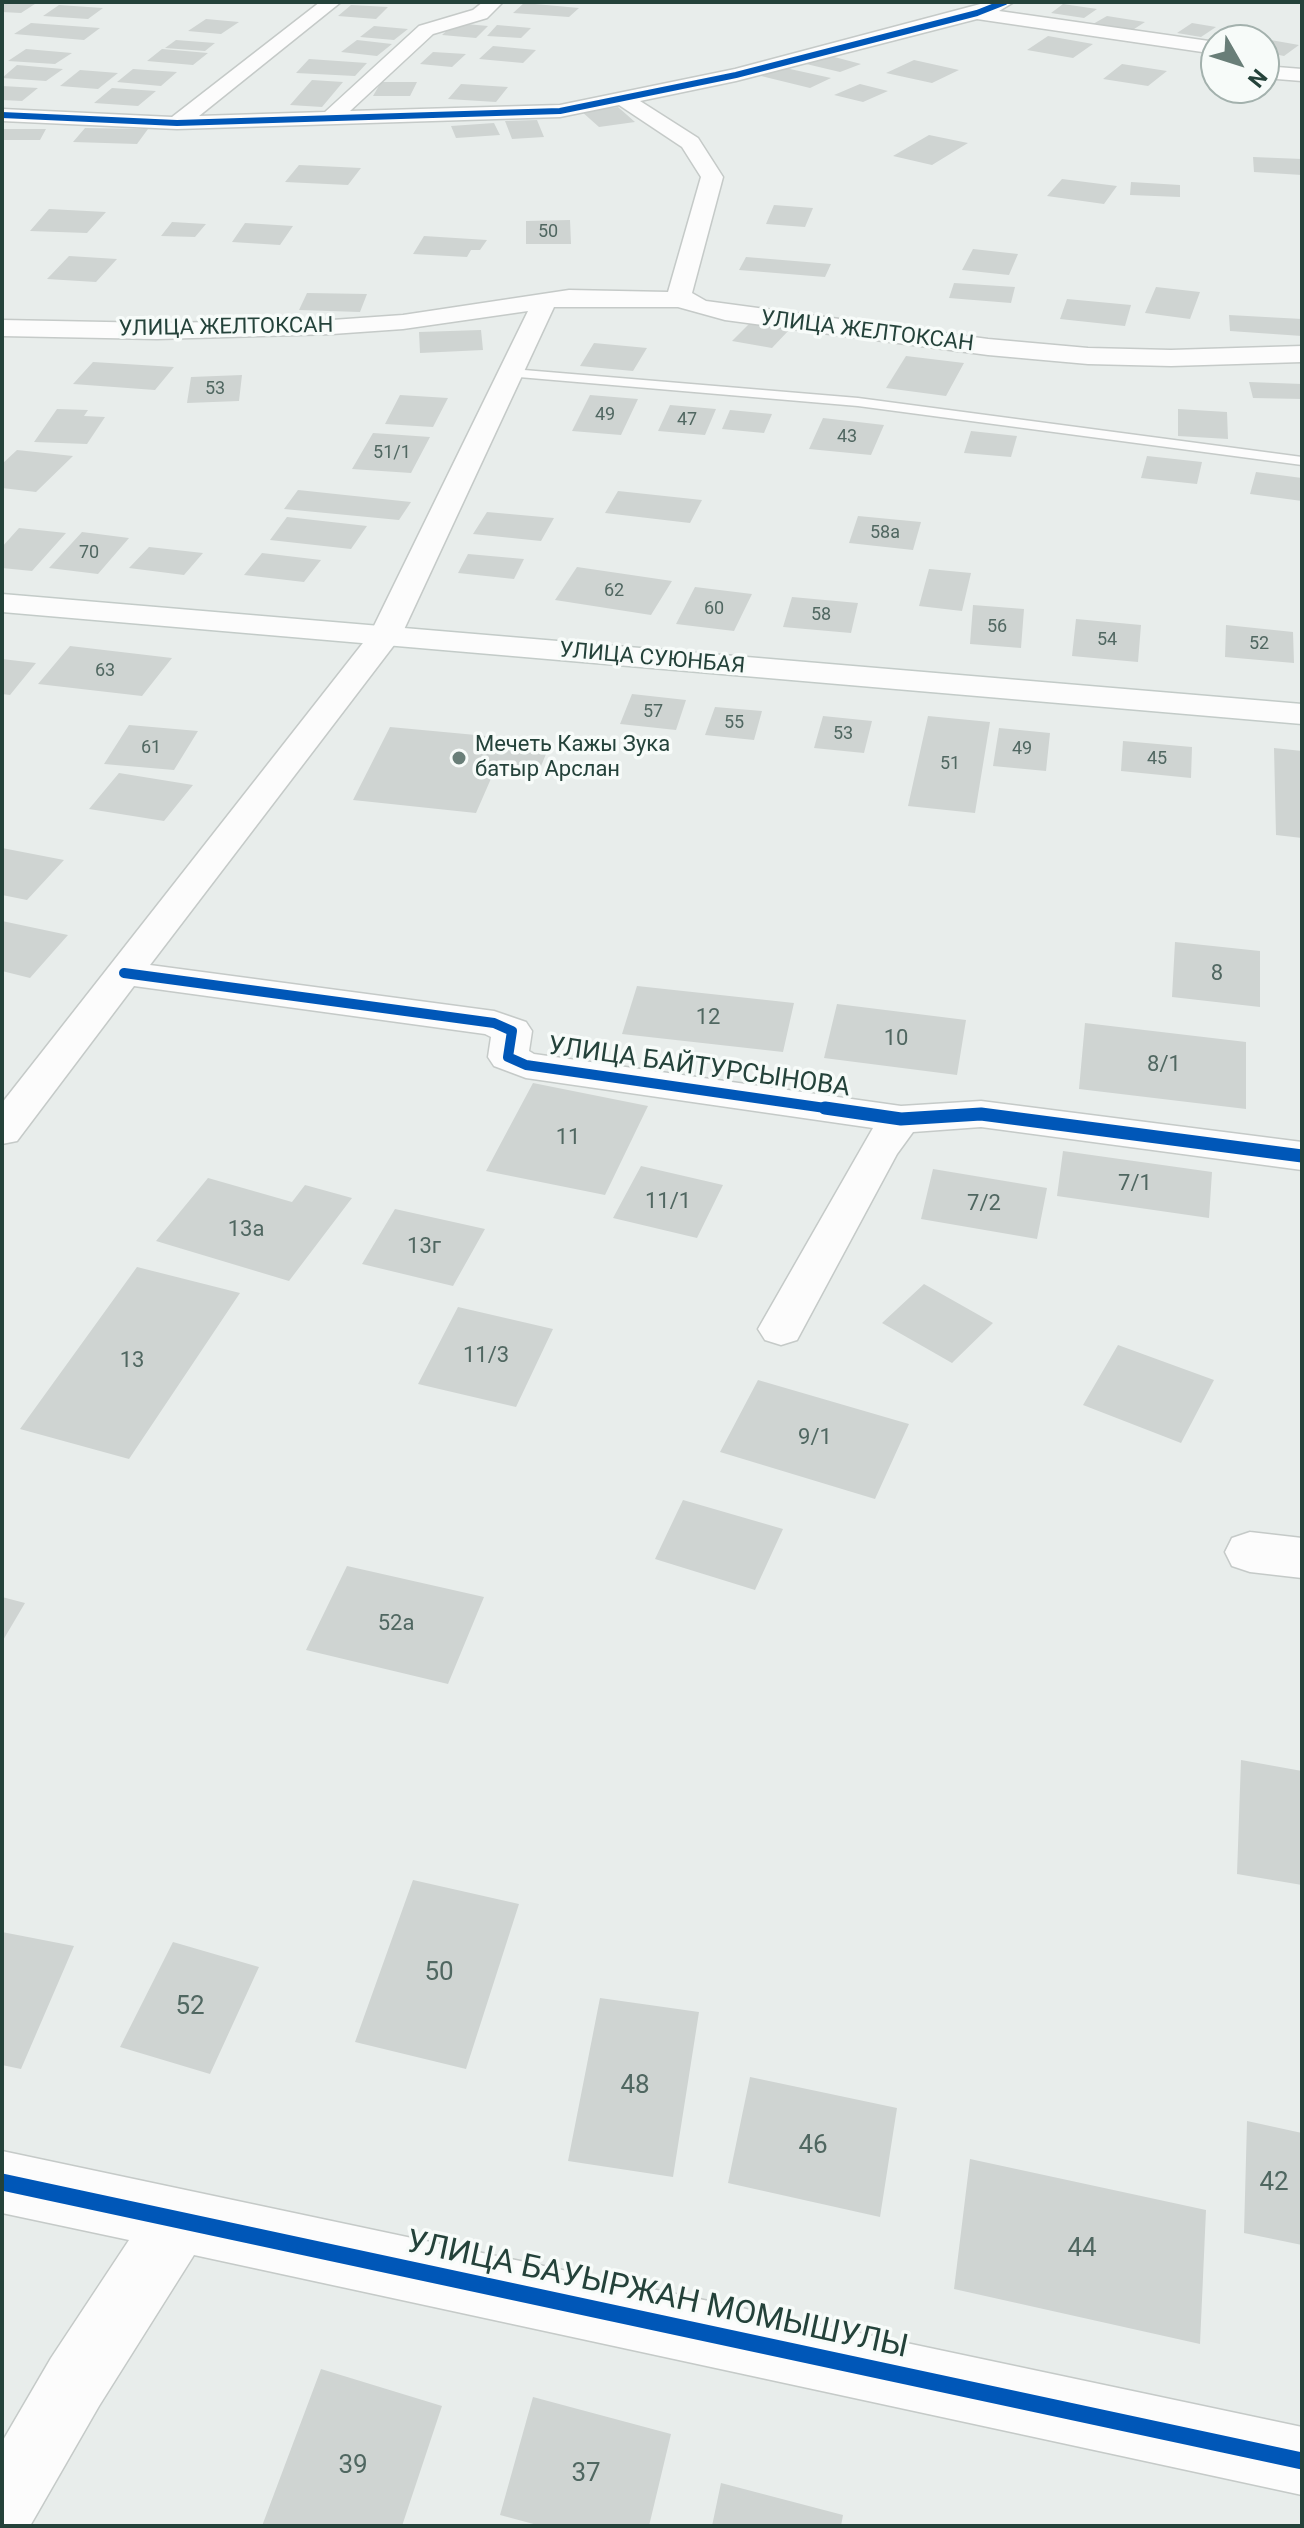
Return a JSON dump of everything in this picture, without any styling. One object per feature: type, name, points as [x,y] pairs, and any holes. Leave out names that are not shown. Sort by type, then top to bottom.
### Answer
[{"type":"street","points":[[177,123],[332,2]]},
{"type":"street","points":[[330,119],[426,30],[480,14],[494,2]]},
{"type":"street","points":[[2,115],[177,123],[560,111],[736,75],[977,13],[1005,2]]},
{"type":"street","points":[[977,13],[1200,58]]},
{"type":"street","points":[[1280,61],[1300,68]]},
{"type":"street","points":[[1280,70],[1300,68]]},
{"type":"street","points":[[624,99],[690,143],[712,177],[680,293],[682,300]]},
{"type":"street","name":"УЛИЦА ЖЕЛТОКСАН","points":[[2,328],[157,331],[332,327],[403,322],[569,297],[682,300],[725,313],[988,347],[1088,356],[1171,358],[1302,354]]},
{"type":"street","points":[[2,1131],[385,636],[545,300]]},
{"type":"street","name":"УЛИЦА СУЮНБАЯ","points":[[2,603],[1302,714]]},
{"type":"street","name":"УЛИЦА БАЙТУРСЫНОВА","points":[[124,973],[494,1023],[512,1031],[508,1057],[526,1065],[901,1119],[981,1114],[1302,1156]]},
{"type":"street","points":[[781,1329],[879,1149],[901,1119]]},
{"type":"street","points":[[1250,1552],[1302,1558]]},
{"type":"street","name":"УЛИЦА БАУЫРЖАН МОМЫШУЛЫ","points":[[2,2182],[1302,2461]]},
{"type":"street","points":[[2,2508],[75,2382],[179,2220]]},
{"type":"lane","points":[[512,373],[858,402],[1302,461]]},
{"type":"building","points":[[2,2],[38,2],[21,13],[2,12]]},
{"type":"building","points":[[524,3],[579,8],[569,17],[513,13]]},
{"type":"building","points":[[1063,4],[1097,9],[1084,18],[1051,13]]},
{"type":"building","points":[[59,5],[103,8],[88,19],[43,16]]},
{"type":"building","points":[[351,5],[388,7],[376,19],[338,16]]},
{"type":"building","points":[[1107,16],[1145,22],[1131,31],[1093,24]]},
{"type":"building","points":[[206,19],[239,22],[221,34],[188,31]]},
{"type":"building","points":[[31,23],[100,28],[84,40],[14,34]]},
{"type":"building","points":[[455,23],[488,26],[476,38],[442,35]]},
{"type":"building","points":[[1192,23],[1200,24],[1200,37],[1177,33]]},
{"type":"building","points":[[497,25],[531,28],[521,38],[487,36]]},
{"type":"building","points":[[374,26],[408,29],[394,40],[360,37]]},
{"type":"building","points":[[1048,36],[1093,44],[1073,58],[1027,50]]},
{"type":"building","points":[[176,40],[215,43],[205,51],[165,48]]},
{"type":"building","points":[[357,40],[392,44],[377,56],[341,52]]},
{"type":"building","points":[[1280,42],[1299,45],[1284,56],[1280,55]]},
{"type":"building","points":[[493,46],[536,50],[523,63],[479,59]]},
{"type":"building","points":[[26,49],[72,53],[55,64],[8,61]]},
{"type":"building","points":[[162,49],[208,53],[193,65],[147,61]]},
{"type":"building","points":[[433,52],[466,54],[452,67],[420,64]]},
{"type":"building","points":[[823,54],[861,64],[840,72],[802,63]]},
{"type":"building","points":[[309,59],[367,63],[355,76],[296,73]]},
{"type":"building","points":[[914,60],[959,70],[932,83],[886,73]]},
{"type":"building","points":[[1122,64],[1167,71],[1148,86],[1103,79]]},
{"type":"building","points":[[17,65],[63,69],[46,81],[2,78]]},
{"type":"building","points":[[781,67],[831,78],[810,88],[761,76]]},
{"type":"building","points":[[133,69],[177,72],[161,86],[117,82]]},
{"type":"building","points":[[80,70],[118,73],[98,89],[60,86]]},
{"type":"building","points":[[312,80],[343,82],[322,107],[290,105]]},
{"type":"building","points":[[381,82],[417,82],[410,96],[373,96]]},
{"type":"building","points":[[461,84],[508,87],[496,102],[448,99]]},
{"type":"building","points":[[860,84],[888,91],[863,102],[834,95]]},
{"type":"building","points":[[2,86],[38,88],[22,101],[2,100]]},
{"type":"building","points":[[112,88],[156,91],[138,106],[94,103]]},
{"type":"building","points":[[618,107],[635,122],[599,127],[581,111]]},
{"type":"building","points":[[537,120],[544,137],[512,139],[505,121]]},
{"type":"building","points":[[494,123],[500,135],[456,138],[451,126]]},
{"type":"building","points":[[85,128],[148,129],[137,144],[73,142]]},
{"type":"building","points":[[2,129],[46,129],[40,140],[2,140]]},
{"type":"building","points":[[929,135],[968,143],[932,165],[893,156]]},
{"type":"building","points":[[1253,157],[1302,159],[1302,175],[1254,172]]},
{"type":"building","points":[[299,165],[361,168],[348,185],[285,182]]},
{"type":"building","points":[[1062,179],[1117,186],[1104,204],[1047,196]]},
{"type":"building","points":[[1131,182],[1180,185],[1180,197],[1130,195]]},
{"type":"building","points":[[774,205],[813,208],[805,227],[766,224]]},
{"type":"building","points":[[49,209],[106,212],[87,233],[30,231]]},
{"type":"building","points":[[570,220],[571,244],[526,244],[526,221]]},
{"type":"building","points":[[172,222],[206,224],[195,237],[161,236]]},
{"type":"building","points":[[245,223],[293,226],[280,245],[232,242]]},
{"type":"building","points":[[424,236],[487,240],[480,250],[471,250],[467,257],[413,254]]},
{"type":"building","points":[[973,249],[1018,254],[1009,275],[962,270]]},
{"type":"building","points":[[69,256],[117,259],[96,282],[47,279]]},
{"type":"building","points":[[746,257],[831,264],[825,277],[739,270]]},
{"type":"building","points":[[954,283],[1015,287],[1011,303],[949,298]]},
{"type":"building","points":[[1156,287],[1200,292],[1190,319],[1145,313]]},
{"type":"building","points":[[307,293],[367,294],[360,312],[299,310]]},
{"type":"building","points":[[1067,299],[1131,305],[1125,326],[1060,319]]},
{"type":"building","points":[[1229,315],[1302,319],[1302,336],[1230,331]]},
{"type":"building","points":[[750,323],[790,329],[772,348],[732,341]]},
{"type":"building","points":[[481,330],[483,350],[420,353],[419,332]]},
{"type":"building","points":[[594,343],[647,348],[633,371],[580,366]]},
{"type":"building","points":[[906,356],[964,363],[946,396],[886,388]]},
{"type":"building","points":[[93,362],[174,367],[155,390],[73,384]]},
{"type":"building","points":[[242,375],[239,401],[187,403],[191,377]]},
{"type":"building","points":[[1249,382],[1302,384],[1302,399],[1253,398]]},
{"type":"building","points":[[400,395],[448,398],[433,427],[385,424]]},
{"type":"building","points":[[590,395],[638,399],[621,435],[572,431]]},
{"type":"building","points":[[670,405],[716,409],[705,435],[658,431]]},
{"type":"building","points":[[57,409],[88,410],[84,416],[105,417],[87,444],[34,442]]},
{"type":"building","points":[[1178,409],[1227,412],[1228,439],[1178,436]]},
{"type":"building","points":[[730,410],[772,414],[764,433],[722,429]]},
{"type":"building","points":[[823,418],[884,425],[871,455],[809,449]]},
{"type":"building","points":[[971,431],[1017,436],[1011,457],[964,453]]},
{"type":"building","points":[[373,433],[430,437],[411,473],[352,469]]},
{"type":"building","points":[[17,450],[73,456],[36,492],[2,488],[2,464]]},
{"type":"building","points":[[1147,456],[1202,462],[1197,484],[1141,478]]},
{"type":"building","points":[[1256,472],[1302,478],[1302,501],[1250,494]]},
{"type":"building","points":[[298,490],[411,502],[399,520],[284,509]]},
{"type":"building","points":[[618,491],[702,500],[690,523],[605,513]]},
{"type":"building","points":[[487,512],[554,518],[541,541],[473,534]]},
{"type":"building","points":[[858,516],[921,522],[913,550],[849,543]]},
{"type":"building","points":[[287,517],[367,526],[351,549],[270,540]]},
{"type":"building","points":[[19,528],[66,533],[32,571],[2,568],[2,547]]},
{"type":"building","points":[[82,532],[129,538],[98,574],[49,568]]},
{"type":"building","points":[[149,547],[203,553],[184,575],[129,568]]},
{"type":"building","points":[[262,553],[321,560],[304,582],[244,575]]},
{"type":"building","points":[[468,554],[524,559],[514,579],[458,573]]},
{"type":"building","points":[[577,567],[672,581],[651,615],[555,600]]},
{"type":"building","points":[[929,569],[971,573],[962,611],[919,606]]},
{"type":"building","points":[[695,587],[752,594],[734,631],[676,624]]},
{"type":"building","points":[[792,597],[858,603],[851,633],[783,627]]},
{"type":"building","points":[[973,605],[1024,609],[1021,648],[970,644]]},
{"type":"building","points":[[1076,619],[1141,625],[1138,662],[1072,656]]},
{"type":"building","points":[[1226,625],[1293,632],[1294,663],[1225,657]]},
{"type":"building","points":[[70,646],[172,658],[142,696],[38,684]]},
{"type":"building","points":[[2,659],[36,663],[10,695],[2,694]]},
{"type":"building","points":[[632,694],[686,700],[676,730],[620,724]]},
{"type":"building","points":[[715,707],[762,711],[754,740],[705,735]]},
{"type":"building","points":[[823,716],[872,721],[864,753],[814,748]]},
{"type":"building","points":[[928,716],[990,722],[975,813],[908,806]]},
{"type":"building","points":[[129,725],[198,731],[174,770],[104,764]]},
{"type":"building","name":"Мечеть Кажы Зука батыр Арслан","points":[[390,727],[551,742],[536,778],[493,774],[476,813],[353,800]]},
{"type":"building","points":[[999,728],[1050,733],[1046,771],[993,766]]},
{"type":"building","points":[[1123,741],[1192,747],[1191,778],[1121,771]]},
{"type":"building","points":[[1274,748],[1302,751],[1302,838],[1276,835]]},
{"type":"building","points":[[119,773],[193,785],[164,821],[89,809]]},
{"type":"building","points":[[2,848],[64,860],[27,900],[2,895]]},
{"type":"building","points":[[2,921],[68,935],[30,978],[2,971]]},
{"type":"building","points":[[1175,942],[1260,951],[1260,1007],[1172,997]]},
{"type":"building","points":[[637,986],[794,1003],[783,1052],[622,1034]]},
{"type":"building","points":[[837,1004],[966,1020],[957,1075],[824,1058]]},
{"type":"building","points":[[1085,1023],[1246,1042],[1246,1109],[1079,1089]]},
{"type":"building","points":[[533,1083],[648,1106],[605,1195],[486,1171]]},
{"type":"building","points":[[1063,1151],[1212,1172],[1209,1218],[1057,1196]]},
{"type":"building","points":[[641,1166],[723,1185],[697,1238],[613,1218]]},
{"type":"building","points":[[933,1169],[1047,1188],[1037,1239],[921,1219]]},
{"type":"building","points":[[208,1178],[292,1202],[305,1185],[352,1198],[289,1281],[156,1241]]},
{"type":"building","points":[[395,1209],[485,1229],[453,1286],[362,1264]]},
{"type":"building","points":[[137,1267],[240,1293],[129,1459],[20,1429]]},
{"type":"building","points":[[924,1284],[993,1323],[952,1363],[882,1323]]},
{"type":"building","points":[[458,1307],[553,1329],[516,1407],[418,1384]]},
{"type":"building","points":[[1118,1345],[1214,1380],[1181,1443],[1083,1405]]},
{"type":"building","points":[[758,1380],[909,1424],[875,1499],[720,1452]]},
{"type":"building","points":[[683,1500],[783,1529],[755,1590],[655,1559]]},
{"type":"building","points":[[347,1566],[484,1597],[448,1684],[306,1650]]},
{"type":"building","points":[[2,1597],[25,1603],[2,1642]]},
{"type":"building","points":[[1241,1760],[1302,1771],[1302,1885],[1237,1874]]},
{"type":"building","points":[[413,1880],[519,1904],[466,2069],[355,2042]]},
{"type":"building","points":[[2,1932],[74,1946],[21,2069],[2,2065]]},
{"type":"building","points":[[173,1942],[259,1967],[210,2074],[120,2047]]},
{"type":"building","points":[[600,1998],[699,2012],[673,2177],[568,2161]]},
{"type":"building","points":[[750,2077],[897,2108],[880,2217],[728,2183]]},
{"type":"building","points":[[1247,2121],[1302,2133],[1302,2245],[1244,2233]]},
{"type":"building","points":[[970,2159],[1206,2210],[1200,2344],[954,2289]]},
{"type":"building","points":[[321,2369],[442,2406],[402,2526],[262,2526]]},
{"type":"building","points":[[533,2397],[671,2434],[649,2526],[541,2526],[500,2515]]},
{"type":"building","points":[[721,2483],[843,2515],[841,2526],[712,2526]]},
{"type":"cycle path","points":[[2,115],[177,123],[560,111],[736,75],[977,13],[1005,2]]},
{"type":"cycle path","points":[[124,973],[494,1023],[512,1031],[508,1057],[526,1065],[901,1119],[981,1114],[1302,1156]]},
{"type":"cycle path","points":[[2,2182],[1302,2461]]},
{"type":"place","name":"Мечеть Кажы Зука батыр Арслан","points":[[459,758]]}]
